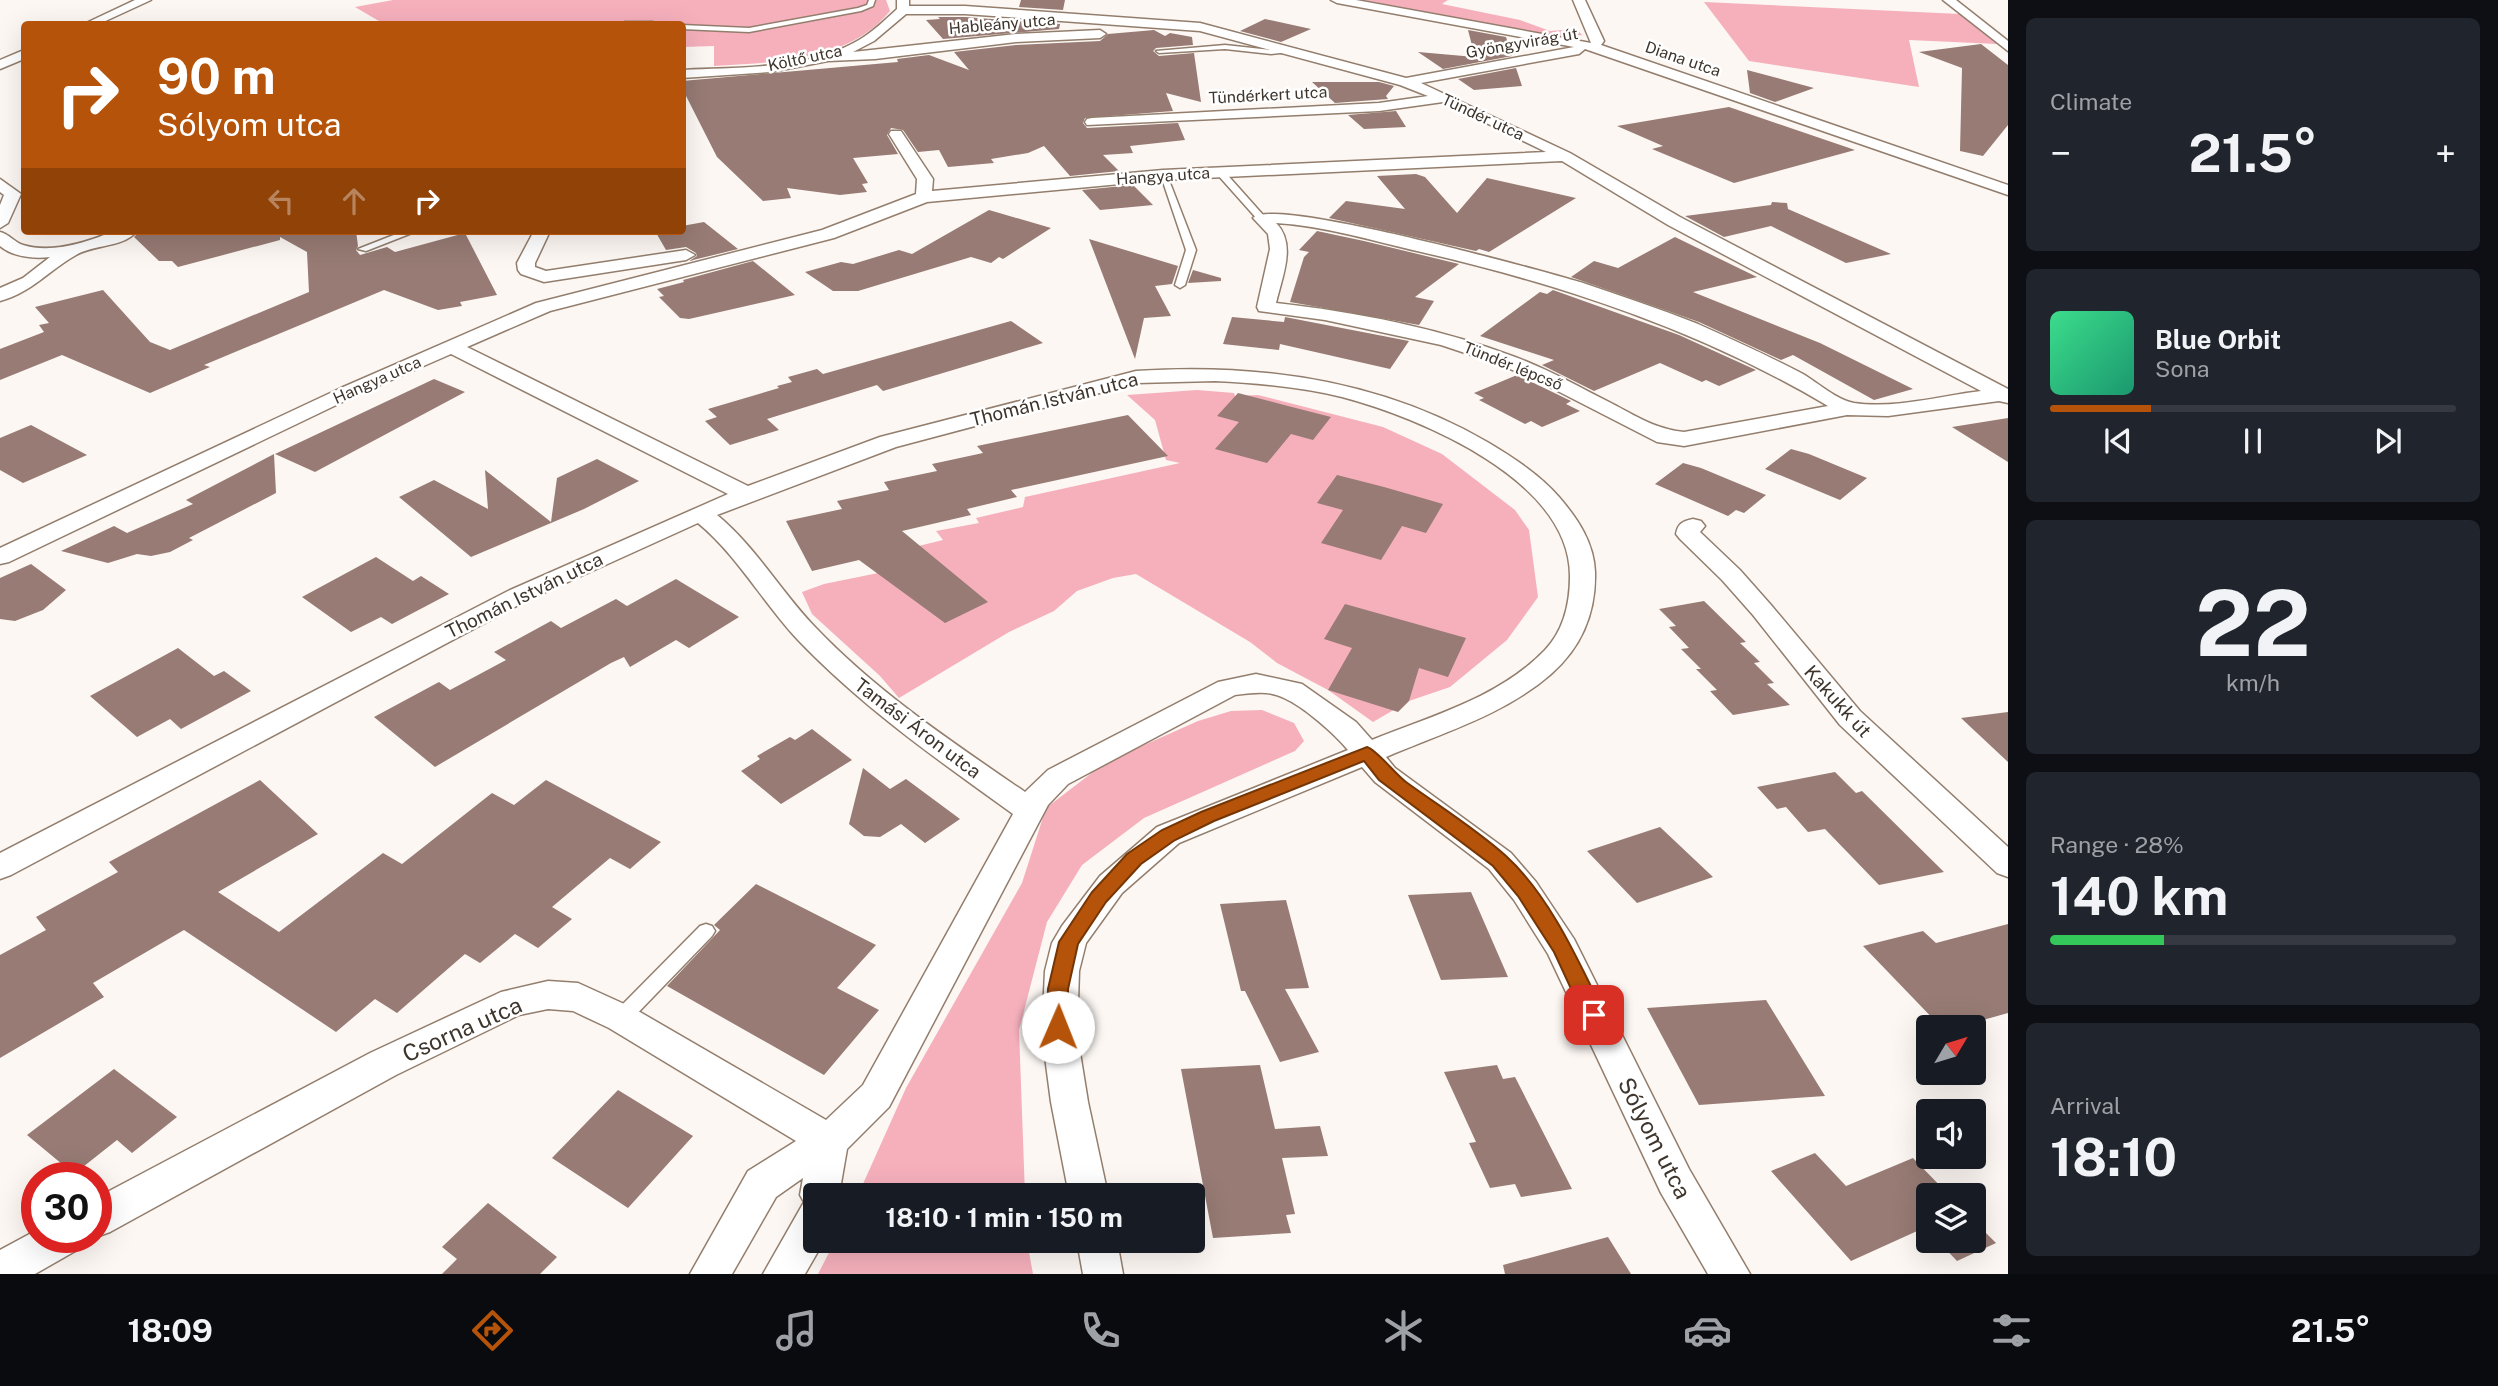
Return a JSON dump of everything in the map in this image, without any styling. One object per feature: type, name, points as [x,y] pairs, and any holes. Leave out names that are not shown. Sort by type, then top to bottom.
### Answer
[{"type":"street","points":[[97,21],[145,0]]},
{"type":"street","name":"Diana utca","points":[[1337,0],[1594,47],[2008,190]]},
{"type":"street","name":"Gyöngyvirág út","points":[[1405,82],[1594,47],[1598,41],[1579,0]]},
{"type":"street","points":[[1949,0],[2008,47]]},
{"type":"street","name":"Tündér utca","points":[[903,5],[1218,30],[1405,82],[1446,98],[1565,156],[1674,221],[2005,395]]},
{"type":"street","name":"Költő utca","points":[[686,74],[766,68],[826,57],[858,46],[903,5]]},
{"type":"street","name":"Hableány utca","points":[[826,57],[1181,26]]},
{"type":"street","points":[[0,65],[21,55]]},
{"type":"street","name":"Tündérkert utca","points":[[1092,122],[1379,107],[1446,98]]},
{"type":"street","points":[[896,134],[925,179],[924,197]]},
{"type":"street","name":"Hangya utca","points":[[0,556],[348,392],[543,307],[828,234],[924,197],[1220,172],[1565,156]]},
{"type":"street","points":[[0,184],[13,194],[0,223]]},
{"type":"street","name":"Tündér lépcső","points":[[1261,218],[1318,223],[1480,259],[1551,279],[1676,322],[1744,350],[1847,409]]},
{"type":"street","name":"Tündér lépcső","points":[[1261,218],[1276,233],[1279,249],[1266,307],[1369,322],[1459,344],[1551,380],[1657,436],[1684,439],[1847,409],[1888,410],[2005,395]]},
{"type":"street","points":[[0,237],[3,241],[27,251],[72,249],[121,235]]},
{"type":"street","name":"Hangya utca","points":[[540,235],[526,264],[527,270],[544,277],[723,250],[772,250]]},
{"type":"street","points":[[0,295],[29,282],[72,249]]},
{"type":"street","points":[[452,347],[747,494]]},
{"type":"street","name":"Thomán István utca","points":[[0,867],[517,596],[747,494],[888,442],[1136,377],[1177,373],[1222,374],[1292,382],[1348,393],[1426,419],[1497,455],[1538,488],[1576,536],[1585,582],[1580,610],[1568,638],[1555,656],[1528,680],[1494,701],[1168,835],[1134,859],[1099,897],[1069,942],[1058,989],[1058,1027],[1086,1183]]},
{"type":"street","name":"Tamási Áron utca","points":[[701,514],[720,528],[805,632],[851,679],[904,722],[1029,810]]},
{"type":"street","name":"Kakukk út","points":[[1693,526],[1689,528],[1688,534],[1754,601],[1850,719],[2008,865]]},
{"type":"street","points":[[710,1274],[762,1184],[830,1141],[876,1096],[1029,810],[1058,777],[1228,688],[1256,683],[1292,690],[1346,729],[1367,753]]},
{"type":"street","name":"Sólyom utca","points":[[1367,753],[1385,775],[1500,861],[1524,891],[1562,948],[1675,1181],[1730,1274]]},
{"type":"street","name":"Csorna utca","points":[[112,1210],[383,1064],[513,1002],[548,995],[578,997],[621,1018],[830,1141]]},
{"type":"street","points":[[822,1183],[830,1141]]},
{"type":"street","points":[[783,1274],[803,1239]]},
{"type":"street","points":[[0,1272],[34,1253]]},
{"type":"street","points":[[1099,1253],[1103,1274]]},
{"type":"lane","points":[[686,27],[749,30],[774,27],[859,10],[870,6],[872,0]]},
{"type":"lane","points":[[1159,51],[1225,47],[1271,52],[1296,51]]},
{"type":"lane","name":"Tündér lépcső","points":[[1220,172],[1261,218]]},
{"type":"lane","points":[[1163,176],[1191,250],[1180,285]]},
{"type":"lane","points":[[363,249],[401,235]]},
{"type":"lane","points":[[621,1018],[706,931]]},
{"type":"shaded area","points":[[393,0],[886,0],[890,11],[873,28],[854,41],[832,50],[785,60],[714,66],[714,46],[686,47],[686,21],[379,21],[355,7]]},
{"type":"shaded area","points":[[1363,0],[1448,0],[1442,4],[1520,20],[1550,31],[1577,29],[1582,35],[1566,38]]},
{"type":"shaded area","points":[[1704,2],[1960,14],[1997,44],[1909,40],[1919,87],[1749,61]]},
{"type":"shaded area","points":[[1197,390],[1234,393],[1235,396],[1258,395],[1383,427],[1442,454],[1515,510],[1529,530],[1538,597],[1507,640],[1450,687],[1409,701],[1373,722],[1328,690],[1277,663],[1250,642],[1136,574],[1113,578],[1077,591],[1054,611],[1009,632],[899,698],[880,676],[812,614],[802,592],[824,584],[893,570],[894,552],[943,540],[936,531],[979,523],[976,518],[1023,507],[1025,497],[1180,463],[1166,460],[1155,420],[1127,395]]},
{"type":"shaded area","points":[[1262,710],[1294,723],[1304,741],[1295,751],[1144,818],[1082,865],[1047,922],[1019,1030],[1025,1183],[863,1183],[906,1088],[1022,883],[1046,808],[1106,762],[1198,721],[1231,711]]},
{"type":"shaded area","points":[[829,1253],[1029,1253],[1033,1274],[818,1274]]},
{"type":"building","points":[[1021,0],[1065,0],[1063,10],[1019,7]]},
{"type":"building","points":[[938,17],[1060,24],[1059,29],[943,39],[926,20],[940,19]]},
{"type":"building","points":[[1265,19],[1311,29],[1281,42],[1240,31]]},
{"type":"building","points":[[1154,30],[1165,36],[1170,33],[1192,37],[1193,45],[1156,48],[1153,51],[1159,56],[1194,53],[1201,102],[1166,93],[1173,111],[1085,118],[1083,123],[1087,128],[1178,123],[1185,140],[1130,146],[1133,153],[1103,155],[1119,171],[1070,176],[1044,146],[1028,153],[991,159],[994,163],[948,167],[939,150],[918,152],[903,130],[891,128],[887,135],[898,154],[853,158],[868,183],[862,184],[867,192],[840,195],[787,188],[791,198],[763,201],[717,157],[686,96],[686,81],[898,62],[897,59],[929,55],[969,70],[954,52],[1016,45],[1100,41],[1108,34]]},
{"type":"building","points":[[1468,30],[1506,37],[1512,56],[1443,69],[1418,52],[1475,57]]},
{"type":"building","points":[[1981,44],[2008,65],[2008,125],[1983,156],[1960,151],[1962,68],[1919,52]]},
{"type":"building","points":[[1516,68],[1522,86],[1474,90],[1458,79]]},
{"type":"building","points":[[1747,70],[1814,88],[1775,102],[1750,93]]},
{"type":"building","points":[[1312,82],[1379,82],[1394,86],[1386,96],[1388,99],[1335,103]]},
{"type":"building","points":[[1729,107],[1855,150],[1734,183],[1652,149],[1663,146],[1617,126]]},
{"type":"building","points":[[1396,111],[1406,127],[1364,129],[1348,115]]},
{"type":"building","points":[[1416,174],[1425,177],[1457,213],[1487,178],[1576,198],[1489,252],[1329,218],[1346,201],[1405,209],[1377,176]]},
{"type":"building","points":[[1133,185],[1153,205],[1100,210],[1082,190]]},
{"type":"building","points":[[1772,202],[1787,203],[1788,209],[1891,254],[1846,263],[1771,226],[1724,237],[1685,216],[1771,205]]},
{"type":"building","points":[[989,210],[1051,228],[1003,259],[999,257],[991,263],[971,257],[858,291],[833,291],[805,272],[841,262],[853,264],[899,250],[912,254]]},
{"type":"building","points":[[704,222],[738,249],[689,261],[697,256],[686,247],[666,250],[657,235],[686,235],[686,225]]},
{"type":"building","points":[[1317,231],[1459,264],[1415,297],[1434,301],[1419,325],[1290,302],[1304,257],[1309,252],[1299,250]]},
{"type":"building","points":[[357,235],[356,250],[360,255],[387,247],[395,252],[466,235],[497,295],[460,302],[462,306],[438,310],[384,290],[204,365],[210,367],[150,393],[62,355],[0,380],[0,349],[44,332],[39,325],[49,323],[35,307],[103,290],[150,342],[170,350],[309,292],[307,252],[280,237],[280,240],[178,267],[172,261],[159,261],[134,237]]},
{"type":"building","points":[[1675,237],[1757,277],[1693,292],[1820,343],[1913,389],[1874,400],[1793,355],[1781,360],[1699,322],[1571,277],[1594,261],[1618,268]]},
{"type":"building","points":[[1089,239],[1178,266],[1172,284],[1155,286],[1171,316],[1144,318],[1135,359]]},
{"type":"building","points":[[753,261],[795,295],[689,319],[680,318],[659,297],[664,296],[657,289]]},
{"type":"building","points":[[1193,270],[1221,278],[1221,281],[1188,283]]},
{"type":"building","points":[[1553,290],[1679,335],[1756,370],[1719,386],[1706,380],[1702,382],[1660,363],[1594,391],[1542,365],[1554,360],[1480,336],[1540,292],[1547,294]]},
{"type":"building","points":[[1232,317],[1284,322],[1285,317],[1409,341],[1390,369],[1280,344],[1279,350],[1223,344]]},
{"type":"building","points":[[1011,321],[1043,343],[883,391],[877,385],[767,419],[779,430],[730,445],[705,421],[717,417],[708,409],[779,388],[777,386],[792,382],[788,377],[817,369],[823,374]]},
{"type":"building","points":[[1517,375],[1571,401],[1566,404],[1580,411],[1542,427],[1531,421],[1525,424],[1479,400],[1484,398],[1474,393]]},
{"type":"building","points":[[434,379],[465,392],[315,472],[275,454]]},
{"type":"building","points":[[1238,393],[1331,417],[1313,440],[1291,434],[1267,463],[1215,449],[1239,422],[1217,416]]},
{"type":"building","points":[[1128,415],[1168,456],[1011,490],[1017,497],[967,509],[971,515],[902,531],[988,602],[945,623],[859,560],[812,571],[786,521],[842,509],[837,501],[889,490],[884,482],[937,471],[932,464],[983,453],[977,446]]},
{"type":"building","points":[[2008,418],[2008,462],[1952,427]]},
{"type":"building","points":[[31,425],[87,455],[23,483],[0,470],[0,438]]},
{"type":"building","points":[[1791,449],[1867,478],[1840,500],[1765,469]]},
{"type":"building","points":[[274,454],[276,493],[189,538],[193,540],[170,552],[151,556],[137,554],[108,563],[61,551],[114,526],[127,533],[193,504],[186,500]]},
{"type":"building","points":[[597,459],[639,481],[584,509],[471,557],[399,497],[434,480],[488,509],[485,470],[551,522],[557,478]]},
{"type":"building","points":[[1683,463],[1766,495],[1744,513],[1736,510],[1728,516],[1655,484]]},
{"type":"building","points":[[1337,475],[1443,504],[1426,533],[1402,526],[1381,560],[1321,543],[1343,510],[1317,503]]},
{"type":"building","points":[[376,557],[413,581],[421,576],[449,594],[392,624],[381,617],[351,632],[302,597]]},
{"type":"building","points":[[31,564],[66,590],[43,610],[15,621],[0,619],[0,578]]},
{"type":"building","points":[[676,579],[739,617],[689,648],[676,640],[630,667],[624,657],[611,663],[435,767],[374,717],[439,682],[450,690],[506,660],[494,652],[551,621],[561,628],[616,599],[627,606]]},
{"type":"building","points":[[1704,601],[1746,642],[1740,643],[1760,662],[1754,663],[1774,683],[1767,684],[1790,705],[1733,715],[1710,691],[1717,690],[1681,649],[1689,648],[1669,627],[1676,626],[1659,609]]},
{"type":"building","points":[[1345,604],[1466,638],[1448,677],[1419,668],[1409,701],[1398,712],[1328,690],[1352,648],[1324,639]]},
{"type":"building","points":[[178,648],[214,676],[224,671],[251,691],[181,729],[170,719],[137,737],[90,696]]},
{"type":"building","points":[[2008,712],[2008,762],[1961,718]]},
{"type":"building","points":[[812,729],[852,760],[781,804],[741,771],[760,759],[757,756],[790,737],[795,740]]},
{"type":"building","points":[[863,768],[890,789],[906,779],[960,819],[925,843],[901,824],[880,837],[864,836],[849,824]]},
{"type":"building","points":[[1835,772],[1856,793],[1862,791],[1944,872],[1879,885],[1825,829],[1808,832],[1786,807],[1777,809],[1757,787]]},
{"type":"building","points":[[260,780],[318,834],[218,892],[279,932],[383,853],[402,864],[492,793],[514,805],[546,780],[661,842],[630,869],[610,858],[552,907],[572,919],[538,948],[515,934],[480,963],[465,954],[397,1013],[375,999],[336,1032],[184,930],[93,983],[104,997],[0,1058],[0,955],[46,930],[36,917],[118,872],[109,862]]},
{"type":"building","points":[[1660,827],[1713,877],[1637,903],[1587,851]]},
{"type":"building","points":[[756,884],[876,945],[837,988],[879,1010],[824,1075],[667,986],[720,930],[714,925]]},
{"type":"building","points":[[1471,892],[1508,977],[1441,980],[1408,895]]},
{"type":"building","points":[[1286,900],[1309,988],[1285,989],[1319,1052],[1280,1062],[1245,991],[1241,991],[1220,904]]},
{"type":"building","points":[[2008,924],[2008,1013],[1986,1019],[1986,1015],[1929,1015],[1863,946],[1923,931],[1936,943]]},
{"type":"building","points":[[1766,1000],[1825,1096],[1699,1105],[1647,1008]]},
{"type":"building","points":[[1260,1065],[1275,1129],[1320,1126],[1328,1156],[1282,1158],[1295,1214],[1286,1215],[1291,1233],[1213,1238],[1205,1183],[1203,1183],[1181,1069]]},
{"type":"building","points":[[1497,1065],[1503,1079],[1515,1077],[1572,1189],[1521,1197],[1515,1184],[1490,1188],[1469,1143],[1476,1142],[1444,1072]]},
{"type":"building","points":[[114,1069],[177,1117],[132,1153],[117,1140],[89,1162],[60,1162],[27,1135]]},
{"type":"building","points":[[618,1090],[693,1136],[628,1208],[552,1158]]},
{"type":"building","points":[[1815,1153],[1846,1186],[1913,1158],[1916,1169],[1924,1169],[1937,1183],[1916,1183],[1916,1232],[1851,1261],[1771,1171]]},
{"type":"building","points":[[488,1203],[557,1257],[540,1274],[442,1274],[457,1259],[442,1247]]},
{"type":"building","points":[[1986,1233],[1996,1243],[1986,1248]]},
{"type":"building","points":[[1608,1237],[1631,1274],[1505,1274],[1503,1265]]},
{"type":"building","points":[[1949,1253],[1974,1253],[1957,1261]]},
{"type":"route","points":[[1058,1027],[1058,989],[1069,942],[1099,897],[1134,859],[1168,835],[1208,816],[1367,753],[1385,775],[1500,861],[1524,891],[1562,948],[1594,1015]]}]
